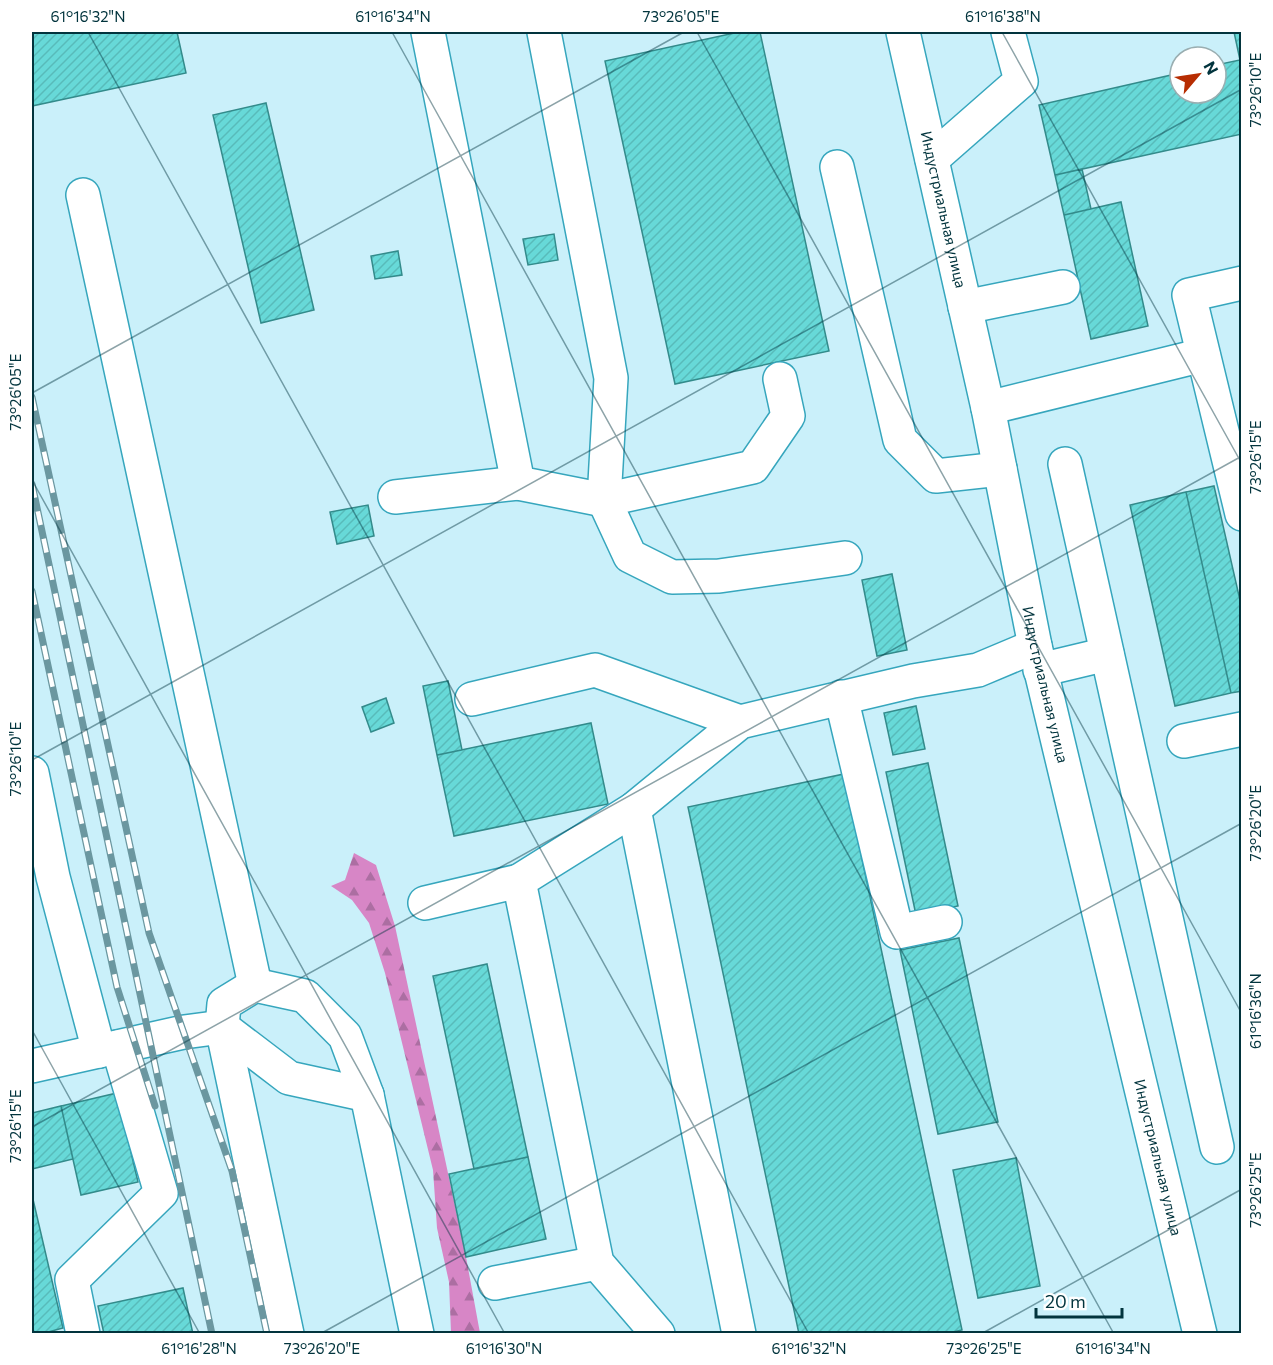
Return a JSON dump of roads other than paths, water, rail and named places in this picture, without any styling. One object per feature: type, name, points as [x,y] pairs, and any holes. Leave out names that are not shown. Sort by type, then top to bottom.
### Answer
[{"type":"street","points":[[428,32],[518,483]]},
{"type":"street","points":[[544,32],[611,378],[604,500],[630,556],[672,578],[719,576],[845,558]]},
{"type":"street","name":"Индустриальная улица","points":[[903,32],[988,408],[1038,658],[1200,1334]]},
{"type":"street","points":[[932,159],[1021,81],[1008,32]]},
{"type":"street","points":[[837,167],[900,440],[936,476],[1000,469]]},
{"type":"street","points":[[83,195],[255,985]]},
{"type":"street","points":[[1240,502],[1190,295],[1242,283]]},
{"type":"street","points":[[965,307],[1063,287]]},
{"type":"street","points":[[988,408],[1203,355]]},
{"type":"street","points":[[395,497],[518,483],[604,500],[753,466],[788,416],[780,379]]},
{"type":"street","points":[[1065,464],[1217,1147]]},
{"type":"street","points":[[425,903],[519,881],[634,809],[740,722],[913,681],[1038,658],[1107,654]]},
{"type":"street","points":[[472,699],[595,670],[740,722]]},
{"type":"street","points":[[842,697],[897,932],[945,922]]},
{"type":"street","points":[[1184,741],[1242,729]]},
{"type":"street","points":[[32,773],[53,877],[108,1049],[161,1193],[72,1280],[83,1334]]},
{"type":"street","points":[[634,809],[739,1334]]},
{"type":"street","points":[[519,881],[597,1263],[658,1334]]},
{"type":"street","points":[[287,1334],[222,1027],[224,1004],[255,985],[305,996],[345,1036],[367,1095],[417,1334]]},
{"type":"street","points":[[32,1066],[184,1032],[222,1027],[289,1078],[367,1095]]},
{"type":"street","points":[[495,1283],[597,1263]]},
{"type":"railway","points":[[32,397],[149,933],[232,1171],[267,1334]]},
{"type":"railway","points":[[32,484],[212,1334]]},
{"type":"railway","points":[[32,591],[117,987],[155,1106]]}]
